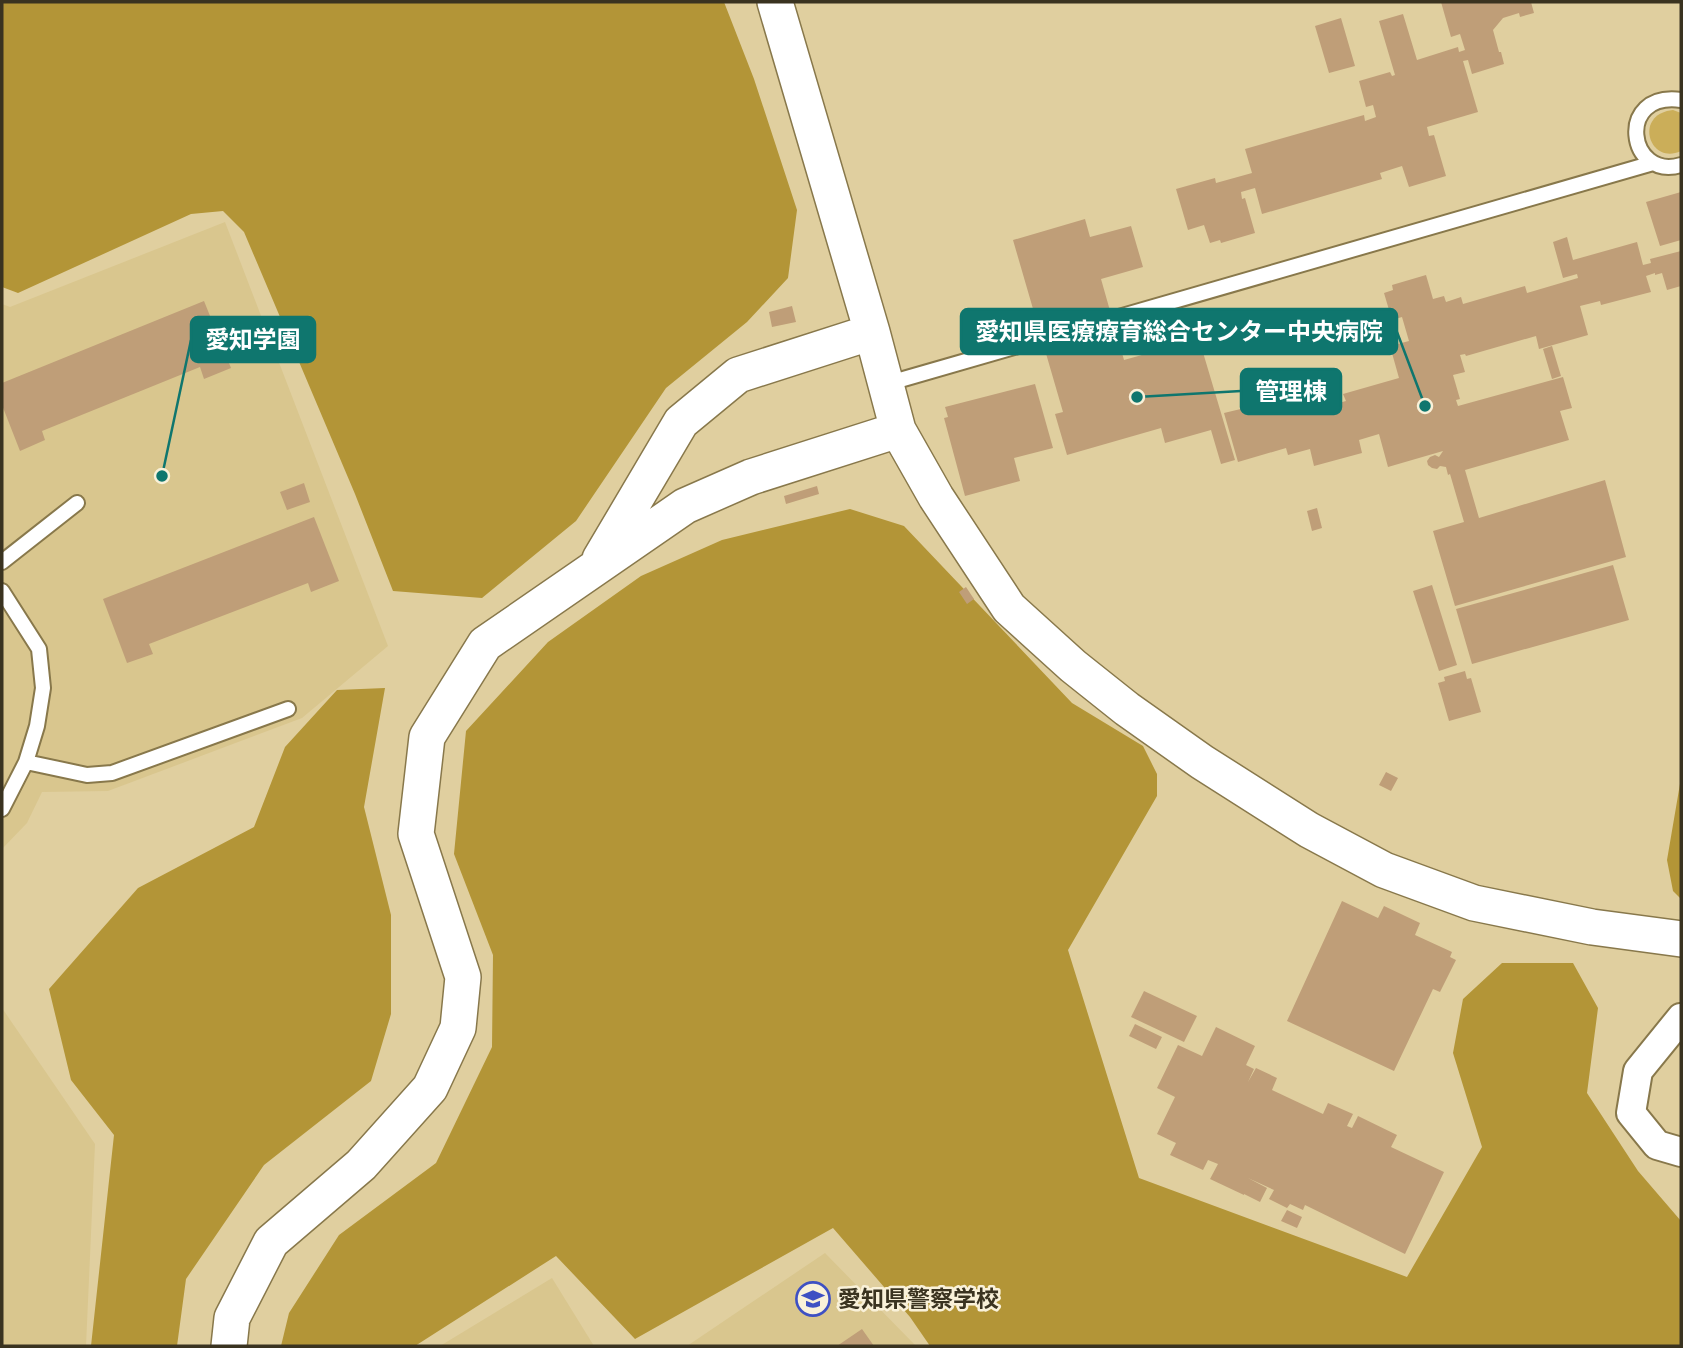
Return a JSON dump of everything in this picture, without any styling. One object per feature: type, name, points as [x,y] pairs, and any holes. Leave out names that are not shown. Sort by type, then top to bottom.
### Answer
[{"type":"street","points":[[775,2],[898,430],[936,497],[1010,608],[1073,666],[1127,709],[1202,762],[1309,830],[1384,870],[1474,903],[1592,927],[1681,939]]},
{"type":"street","points":[[594,568],[681,422],[738,375],[872,332]]},
{"type":"street","points":[[229,1346],[232,1318],[271,1242],[361,1166],[429,1088],[458,1028],[463,977],[416,834],[427,737],[485,644],[685,506],[751,477],[898,430]]},
{"type":"street","points":[[1681,1018],[1639,1071],[1631,1112],[1657,1145],[1681,1152]]},
{"type":"lane","points":[[1681,100],[1668,98],[1645,108],[1638,118],[1635,131],[1643,155],[1653,163],[1665,166],[1681,164]]},
{"type":"lane","points":[[886,384],[1653,163]]},
{"type":"lane","points":[[2,562],[77,503]]},
{"type":"lane","points":[[2,590],[39,649],[43,688],[37,726],[26,762],[2,809]]},
{"type":"lane","points":[[26,762],[87,775],[112,773],[288,709]]},
{"type":"shaded area","points":[[2,2],[724,2],[754,79],[797,210],[788,278],[747,322],[666,388],[576,521],[482,598],[393,591],[244,232],[223,211],[191,214],[18,293],[2,287]]},
{"type":"shaded area","points":[[1673,110],[1681,113],[1681,151],[1670,154],[1654,146],[1650,129],[1653,120]]},
{"type":"shaded area","points":[[225,222],[388,646],[302,718],[108,791],[42,792],[27,823],[2,849],[2,304],[10,307]]},
{"type":"shaded area","points":[[850,509],[904,526],[1072,703],[1143,746],[1157,774],[1157,796],[1068,950],[1139,1178],[1407,1277],[1482,1147],[1453,1053],[1463,999],[1502,963],[1573,963],[1598,1008],[1587,1093],[1638,1171],[1681,1221],[1681,1346],[930,1346],[910,1317],[833,1228],[635,1339],[556,1256],[415,1346],[281,1346],[289,1313],[339,1235],[436,1163],[492,1047],[493,955],[454,854],[466,731],[548,642],[641,576],[722,540]]},
{"type":"shaded area","points":[[385,688],[364,807],[391,915],[391,1014],[371,1081],[264,1165],[186,1279],[177,1346],[91,1346],[114,1135],[71,1080],[49,989],[138,888],[254,827],[285,747],[337,690]]},
{"type":"shaded area","points":[[1681,778],[1681,899],[1673,891],[1667,860]]},
{"type":"shaded area","points":[[2,1008],[95,1144],[86,1346],[2,1346]]},
{"type":"shaded area","name":"愛知県警察学校","points":[[825,1253],[916,1346],[687,1346]]},
{"type":"shaded area","points":[[552,1278],[594,1346],[440,1346]]},
{"type":"building","points":[[1441,2],[1531,2],[1534,13],[1520,17],[1519,13],[1503,18],[1493,30],[1504,64],[1472,74],[1468,60],[1463,61],[1478,112],[1427,127],[1429,136],[1434,135],[1446,176],[1409,187],[1402,166],[1380,173],[1382,179],[1262,214],[1255,188],[1241,192],[1255,233],[1221,243],[1220,240],[1210,243],[1204,225],[1188,230],[1176,189],[1215,178],[1216,183],[1252,173],[1245,149],[1364,115],[1365,121],[1376,117],[1373,105],[1366,107],[1359,81],[1390,72],[1392,76],[1395,75],[1379,21],[1403,14],[1417,60],[1458,47],[1459,52],[1465,50],[1460,34],[1451,37]]},
{"type":"building","points":[[1341,18],[1355,66],[1329,73],[1315,26]]},
{"type":"building","points":[[1681,192],[1681,240],[1660,246],[1646,202]]},
{"type":"building","points":[[1085,219],[1090,237],[1131,226],[1143,267],[1101,279],[1124,360],[1199,339],[1235,460],[1221,464],[1211,430],[1165,443],[1161,428],[1067,455],[1055,414],[1063,412],[1013,240]]},
{"type":"building","points":[[1567,237],[1573,260],[1637,242],[1643,265],[1651,263],[1650,259],[1681,251],[1681,286],[1667,290],[1662,273],[1655,273],[1646,276],[1651,292],[1601,305],[1600,301],[1580,306],[1588,335],[1539,349],[1536,336],[1466,356],[1460,355],[1465,372],[1453,375],[1460,399],[1456,400],[1458,406],[1563,377],[1572,408],[1560,411],[1569,440],[1465,470],[1479,518],[1605,480],[1626,557],[1455,606],[1433,531],[1464,522],[1446,467],[1432,468],[1427,461],[1435,455],[1439,457],[1443,451],[1388,467],[1379,434],[1359,440],[1362,453],[1314,466],[1310,449],[1288,455],[1286,448],[1238,462],[1224,413],[1287,398],[1280,372],[1295,368],[1306,408],[1298,410],[1299,414],[1346,401],[1343,394],[1399,378],[1390,346],[1409,341],[1402,317],[1392,320],[1384,293],[1393,290],[1392,285],[1426,275],[1433,299],[1444,296],[1446,302],[1461,297],[1463,304],[1525,286],[1527,293],[1578,278],[1577,274],[1563,278],[1553,242]]},
{"type":"building","points":[[204,301],[231,368],[204,379],[200,367],[42,431],[45,440],[20,451],[2,405],[2,383]]},
{"type":"building","points":[[792,306],[796,322],[772,327],[769,312]]},
{"type":"building","points":[[1552,346],[1561,376],[1552,379],[1543,349]]},
{"type":"building","points":[[1035,384],[1053,448],[1014,458],[1020,481],[965,496],[944,418],[948,417],[945,407]]},
{"type":"building","points":[[304,483],[310,502],[287,510],[280,492]]},
{"type":"building","points":[[817,486],[819,494],[786,504],[784,496]]},
{"type":"building","points":[[1317,508],[1322,528],[1312,531],[1307,511]]},
{"type":"building","points":[[314,517],[339,581],[311,592],[308,583],[149,644],[153,654],[127,663],[103,599]]},
{"type":"building","points":[[1613,565],[1629,620],[1472,664],[1456,609]]},
{"type":"building","points":[[1432,585],[1457,665],[1439,671],[1413,591]]},
{"type":"building","points":[[966,587],[974,599],[967,604],[959,592]]},
{"type":"building","points":[[1465,671],[1467,679],[1471,678],[1481,712],[1449,721],[1438,683],[1445,681],[1444,677]]},
{"type":"building","points":[[1386,772],[1398,778],[1391,791],[1379,785]]},
{"type":"building","points":[[1342,901],[1378,918],[1384,906],[1420,923],[1415,935],[1452,952],[1450,957],[1456,960],[1440,992],[1433,989],[1394,1071],[1287,1021]]},
{"type":"building","points":[[1144,991],[1197,1016],[1184,1042],[1131,1017]]},
{"type":"building","points":[[1135,1024],[1162,1037],[1156,1049],[1129,1036]]},
{"type":"building","points":[[1216,1027],[1255,1046],[1246,1065],[1254,1069],[1248,1082],[1256,1068],[1277,1078],[1272,1090],[1323,1114],[1328,1103],[1353,1114],[1347,1126],[1352,1128],[1358,1116],[1397,1135],[1391,1147],[1444,1172],[1405,1254],[1305,1205],[1303,1210],[1290,1204],[1287,1208],[1269,1199],[1274,1190],[1248,1178],[1267,1188],[1260,1202],[1210,1179],[1218,1164],[1208,1160],[1203,1170],[1170,1155],[1176,1143],[1157,1134],[1175,1097],[1157,1088],[1178,1045],[1202,1056]]},
{"type":"building","points":[[1287,1210],[1302,1217],[1297,1228],[1281,1221]]},
{"type":"building","points":[[862,1329],[874,1346],[837,1346]]},
{"type":"place","name":"管理棟","points":[[1137,397]]},
{"type":"place","name":"愛知県医療療育総合センター中央病院","points":[[1425,406]]},
{"type":"place","name":"愛知学園","points":[[162,476]]},
{"type":"place","name":"愛知県警察学校","points":[[813,1299]]}]
